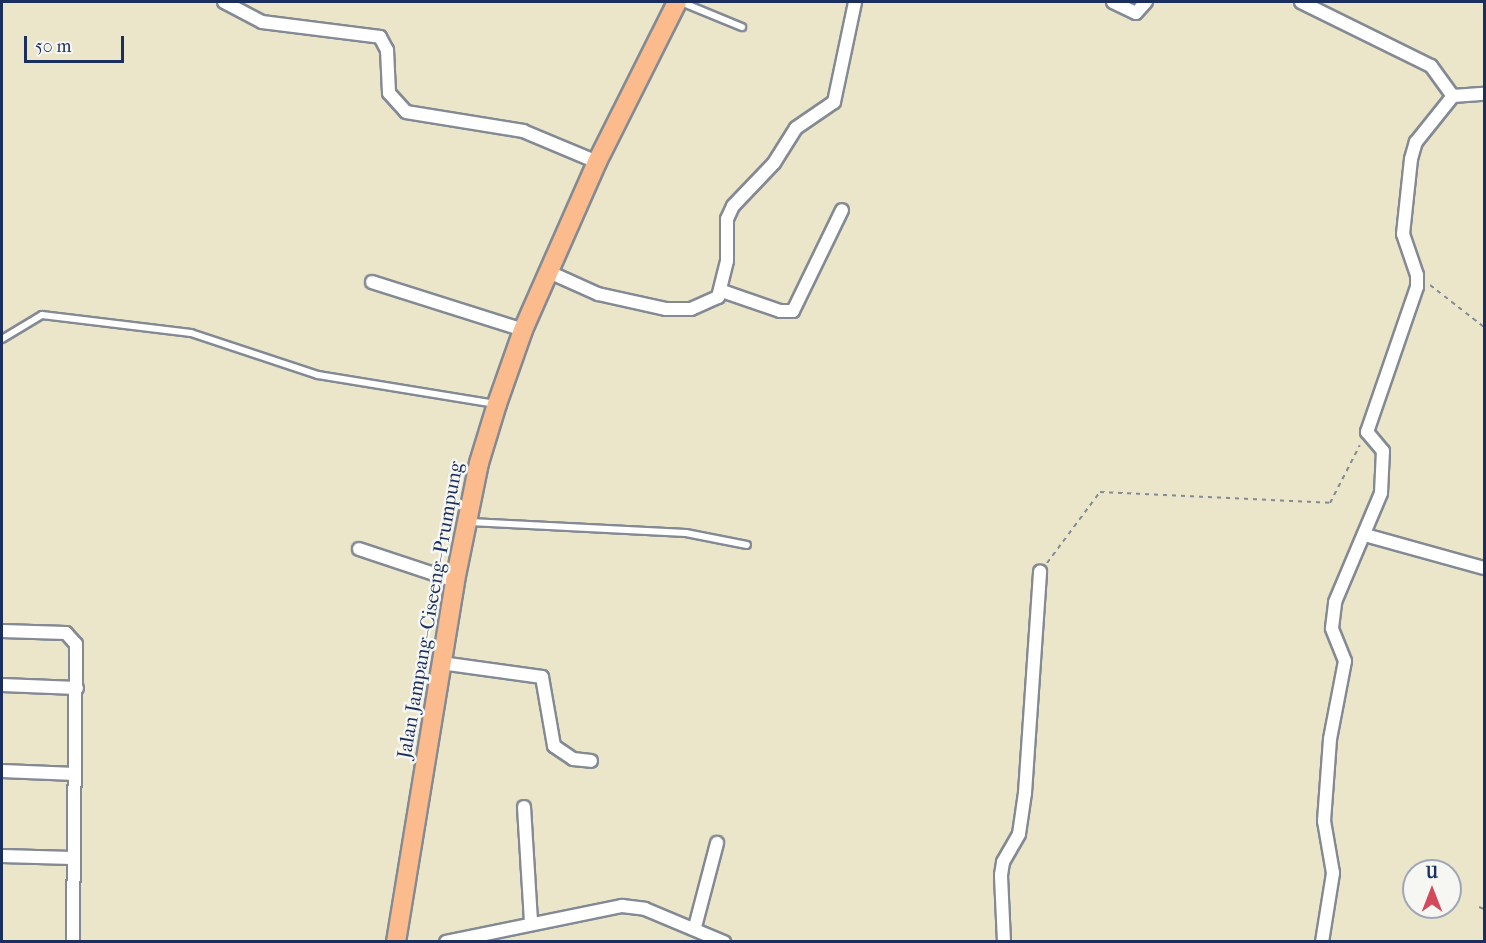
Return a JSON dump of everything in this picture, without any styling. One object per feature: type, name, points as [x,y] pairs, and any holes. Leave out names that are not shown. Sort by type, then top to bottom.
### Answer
[{"type":"main road","name":"Jalan Jampang–Ciseeng–Prumpung","points":[[396,942],[455,581],[467,522],[497,404],[524,330],[597,162],[679,2]]},
{"type":"street","points":[[224,2],[261,22],[380,37],[387,50],[389,93],[406,112],[523,131],[597,162]]},
{"type":"street","points":[[722,291],[727,261],[727,219],[733,206],[774,163],[796,128],[834,102],[855,2]]},
{"type":"street","points":[[1113,2],[1136,13],[1146,2]]},
{"type":"street","points":[[1301,2],[1431,66],[1453,96]]},
{"type":"street","points":[[1327,16],[1329,2]]},
{"type":"street","points":[[1322,942],[1333,873],[1324,821],[1329,749],[1345,661],[1332,628],[1334,610],[1346,572],[1365,535],[1381,493],[1383,451],[1367,432],[1417,287],[1417,275],[1402,234],[1411,159],[1421,136],[1453,96],[1485,94]]},
{"type":"street","points":[[549,272],[598,294],[666,309],[691,309],[722,291],[780,311],[793,310],[842,210]]},
{"type":"street","points":[[372,282],[524,330]]},
{"type":"street","points":[[1365,535],[1485,568]]},
{"type":"street","points":[[359,549],[455,581]]},
{"type":"street","points":[[1004,942],[1002,875],[1004,862],[1019,834],[1024,801],[1040,572]]},
{"type":"street","points":[[2,631],[56,631],[72,636],[76,644],[77,688],[72,858],[73,942]]},
{"type":"street","points":[[441,663],[542,677],[554,746],[573,759],[591,761]]},
{"type":"street","points":[[2,685],[77,688]]},
{"type":"street","points":[[2,771],[75,774]]},
{"type":"street","points":[[524,807],[531,922]]},
{"type":"street","points":[[695,927],[717,843]]},
{"type":"street","points":[[2,856],[72,858]]},
{"type":"street","points":[[446,942],[531,922],[622,906],[695,927],[724,942]]},
{"type":"lane","points":[[679,2],[741,27]]},
{"type":"lane","points":[[2,339],[42,315],[191,333],[318,375],[497,404]]},
{"type":"lane","points":[[467,522],[686,533],[747,545]]},
{"type":"path","points":[[1417,275],[1485,327]]},
{"type":"path","points":[[1040,572],[1100,492],[1330,502],[1367,432]]},
{"type":"path","points":[[1479,908],[1485,909]]}]
